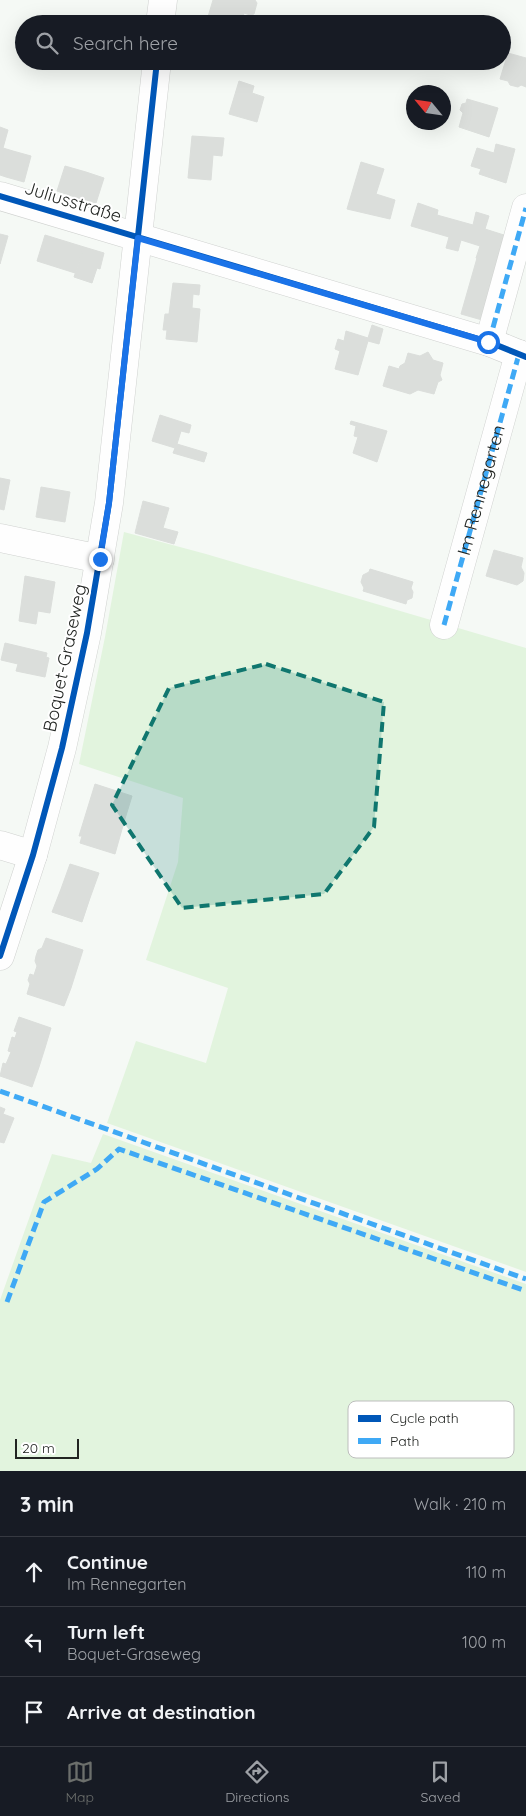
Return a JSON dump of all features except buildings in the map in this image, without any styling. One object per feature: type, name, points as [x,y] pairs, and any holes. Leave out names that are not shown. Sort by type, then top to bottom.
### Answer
[{"type":"street","points":[[161,15],[163,0]]},
{"type":"street","name":"Boquet-Graseweg","points":[[0,956],[33,855],[62,748],[87,634],[109,503],[156,70]]},
{"type":"street","name":"Juliusstraße","points":[[0,196],[138,238]]},
{"type":"street","points":[[488,342],[526,208]]},
{"type":"street","name":"Im Rennegarten","points":[[138,238],[488,342],[522,356],[444,625]]},
{"type":"street","points":[[0,538],[100,559]]},
{"type":"street","points":[[0,845],[33,855]]},
{"type":"highlighted area","points":[[266,664],[384,702],[374,827],[324,894],[182,908],[112,805],[169,688]]},
{"type":"green space","points":[[124,532],[206,554],[526,648],[526,1272],[107,1123],[136,1041],[206,1063],[228,988],[146,960],[178,862],[183,798],[79,764]]},
{"type":"green space","points":[[103,1134],[526,1284],[526,1471],[0,1471],[0,1300],[52,1154],[91,1163]]},
{"type":"marked path","points":[[489,342],[526,208]]},
{"type":"marked path","points":[[444,625],[519,354]]},
{"type":"marked path","points":[[0,1091],[526,1279]]},
{"type":"marked path","points":[[7,1302],[44,1202],[97,1169],[119,1149],[526,1291]]},
{"type":"cycle path","points":[[0,956],[33,855],[62,748],[87,633],[109,503],[156,70]]},
{"type":"cycle path","points":[[0,196],[489,342],[526,357]]},
{"type":"route","points":[[100,559],[109,503],[138,238],[488,342]]}]
